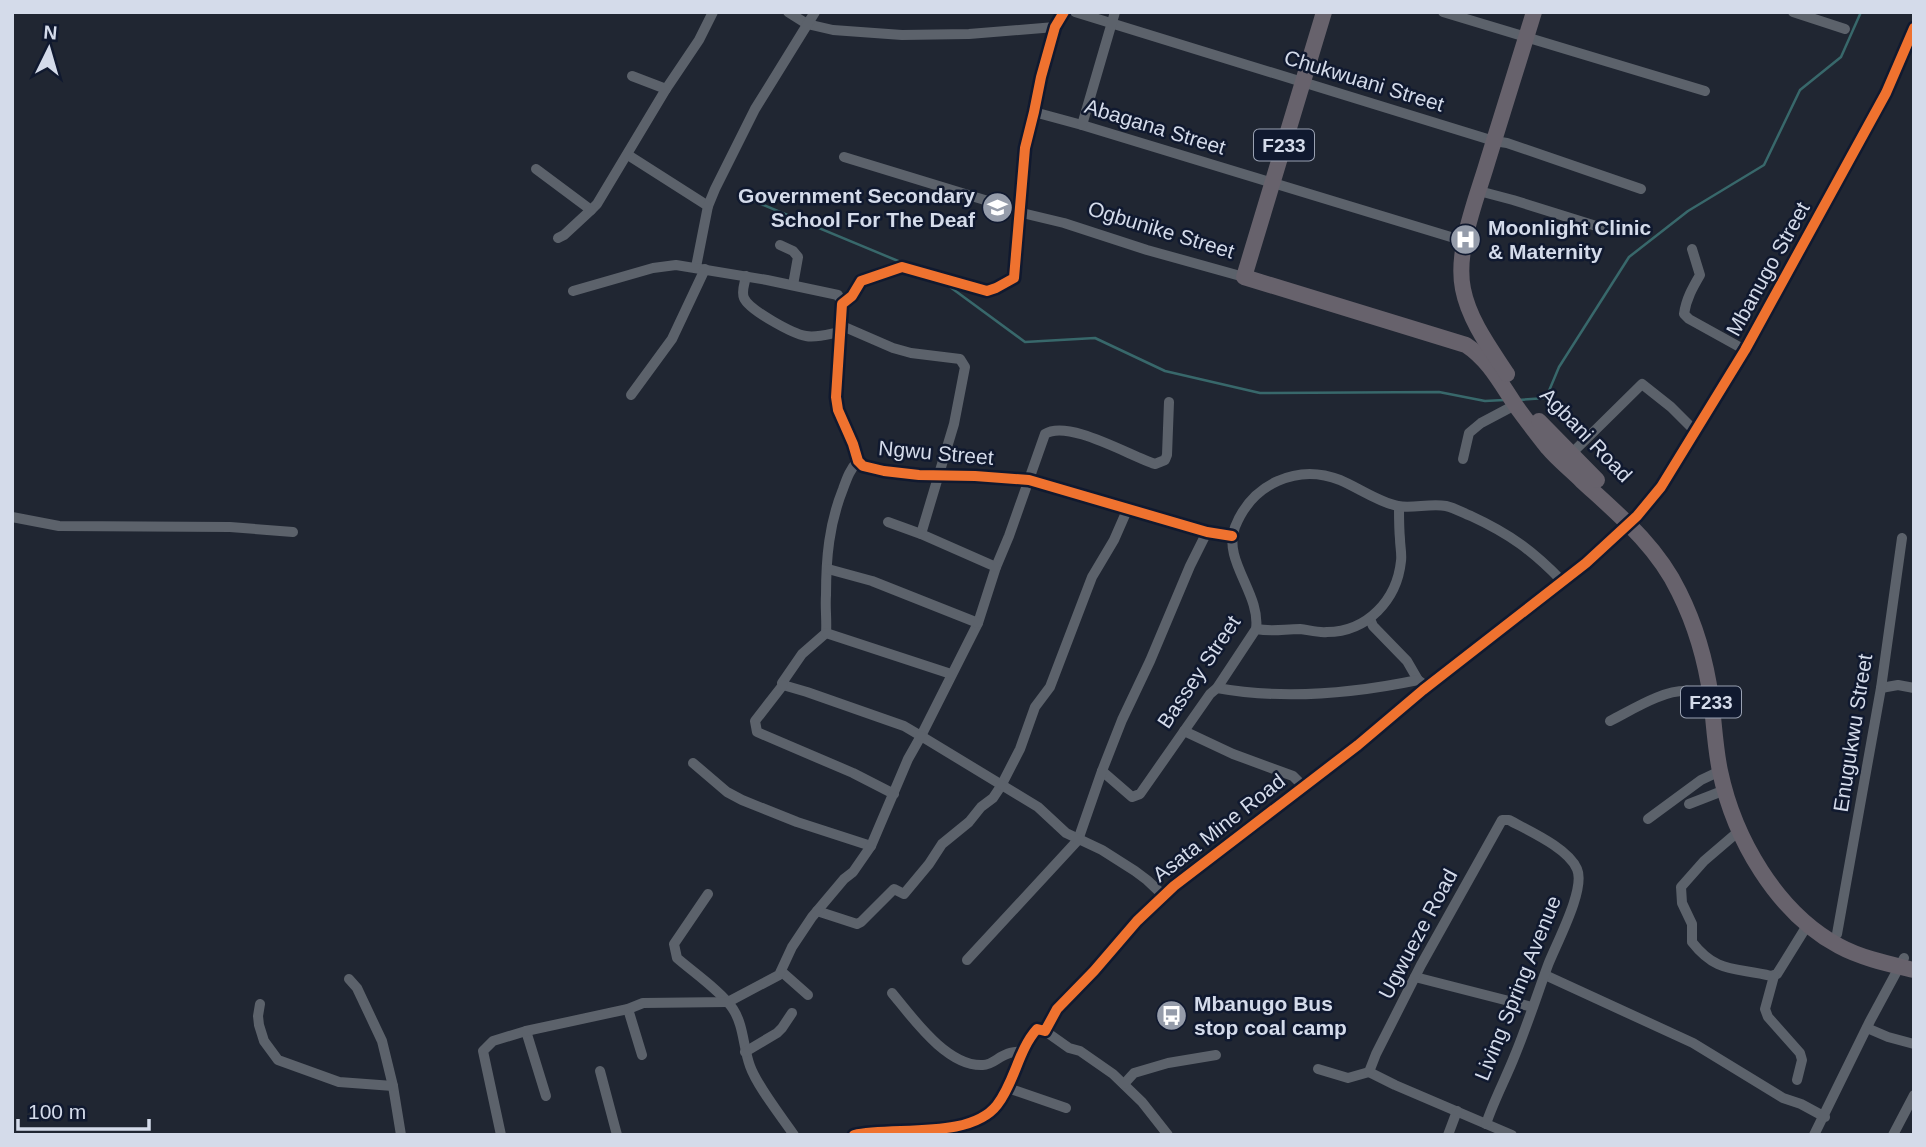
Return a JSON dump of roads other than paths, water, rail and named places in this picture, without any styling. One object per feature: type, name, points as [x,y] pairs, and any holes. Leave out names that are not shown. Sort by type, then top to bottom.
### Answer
[{"type":"main road","name":"F233","points":[[1244,278],[1324,12]]},
{"type":"main road","name":"Agbani Road","points":[[1534,12],[1464,241],[1461,261],[1463,288],[1471,313],[1517,400],[1550,450],[1633,520],[1680,593],[1702,653],[1725,790],[1739,831],[1751,855],[1772,885],[1808,924],[1839,946],[1908,964]]},
{"type":"main road","name":"Ogbunike Street","points":[[1244,278],[1466,345]]},
{"type":"main road","points":[[1466,345],[1482,335]]},
{"type":"main road","name":"Agbani Road","points":[[1466,345],[1484,360],[1517,400],[1671,558],[1702,624],[1711,655],[1720,696],[1731,779],[1748,828],[1769,862],[1804,907],[1837,934],[1908,964]]},
{"type":"street","points":[[558,238],[597,204],[666,89],[699,40],[713,12]]},
{"type":"street","points":[[788,12],[807,24],[833,30],[902,35],[969,34],[1055,27]]},
{"type":"street","points":[[631,395],[672,339],[701,268],[708,206],[755,109],[815,12]]},
{"type":"street","points":[[573,291],[653,268],[676,265],[838,295],[842,304],[857,290],[861,281],[902,267],[987,291],[1014,278],[1025,148],[1055,27],[1064,12]]},
{"type":"street","name":"Chukwuani Street","points":[[1075,12],[1113,18],[1303,82],[1507,144],[1641,189]]},
{"type":"street","points":[[1443,12],[1705,91]]},
{"type":"street","points":[[1794,12],[1845,29]]},
{"type":"street","points":[[1082,125],[1113,18]]},
{"type":"street","name":"Mbanugo Street","points":[[1633,520],[1661,486],[1745,350],[1886,93],[1914,28]]},
{"type":"street","points":[[632,76],[666,89]]},
{"type":"street","name":"Abagana Street","points":[[1034,112],[1464,241]]},
{"type":"street","points":[[628,155],[708,206]]},
{"type":"street","name":"Ogbunike Street","points":[[844,157],[1018,212],[1064,223],[1244,278]]},
{"type":"street","points":[[536,169],[591,210]]},
{"type":"street","points":[[1479,191],[1609,230]]},
{"type":"street","points":[[780,245],[793,250],[798,257],[793,285]]},
{"type":"street","points":[[1692,249],[1700,275],[1692,287],[1684,314],[1745,350]]},
{"type":"street","points":[[746,276],[743,296],[746,302],[758,312],[800,334],[810,337],[840,328],[911,353],[960,359],[964,362],[954,424],[921,534]]},
{"type":"street","name":"Ngwu Street","points":[[842,304],[836,397],[838,410],[858,461],[863,466],[884,471],[940,476],[1029,480],[1207,532],[1232,536]]},
{"type":"street","points":[[1571,454],[1642,384],[1696,432]]},
{"type":"street","points":[[1463,458],[1469,433],[1517,400]]},
{"type":"street","points":[[501,1135],[483,1051],[493,1041],[650,1003],[728,1002],[774,979],[782,972],[792,947],[817,911],[853,872],[871,846],[908,759],[978,623],[1045,434],[1052,430],[1087,435],[1155,464],[1165,460],[1167,455],[1169,402]]},
{"type":"street","points":[[858,461],[848,474],[829,533],[826,633],[802,654],[782,680],[783,685],[755,721],[757,732],[853,773],[894,794]]},
{"type":"street","points":[[1232,536],[1242,512],[1264,488],[1284,477],[1303,473],[1318,474],[1399,507],[1447,506],[1490,525],[1529,549],[1562,581]]},
{"type":"street","points":[[1256,629],[1272,632],[1299,629],[1325,633],[1349,630],[1370,620],[1397,584],[1402,559],[1399,507]]},
{"type":"street","points":[[817,911],[861,922],[894,889],[904,894],[942,844],[993,798],[1020,749],[1035,707],[1050,687],[1092,577],[1114,540],[1128,508]]},
{"type":"street","points":[[12,517],[59,526],[230,527],[293,532]]},
{"type":"street","name":"Asata Mine Road","points":[[854,1135],[939,1129],[973,1121],[990,1112],[1008,1088],[1028,1040],[1037,1029],[1045,1031],[1057,1009],[1137,921],[1164,896],[1201,864],[1358,745],[1562,581],[1633,520]]},
{"type":"street","points":[[888,523],[921,534],[996,567]]},
{"type":"street","points":[[967,960],[1078,839],[1102,771],[1207,532]]},
{"type":"street","name":"Bassey Street","points":[[1102,771],[1132,797],[1140,794],[1256,629],[1255,609],[1233,553],[1232,536]]},
{"type":"street","name":"Enugukwu Street","points":[[1837,934],[1881,688],[1902,538]]},
{"type":"street","points":[[828,569],[872,581],[978,623]]},
{"type":"street","points":[[1370,620],[1407,661],[1418,680],[1428,687]]},
{"type":"street","points":[[826,633],[951,674]]},
{"type":"street","points":[[1217,688],[1279,695],[1334,694],[1418,680]]},
{"type":"street","points":[[783,685],[904,726],[1038,807],[1066,833],[1102,850],[1135,871],[1164,896]]},
{"type":"street","points":[[1881,688],[1898,685],[1914,688]]},
{"type":"street","points":[[1610,721],[1657,697],[1678,692],[1689,691],[1711,697]]},
{"type":"street","points":[[1184,731],[1233,754],[1293,776],[1304,787]]},
{"type":"street","points":[[693,763],[727,792],[742,800],[871,846]]},
{"type":"street","points":[[1648,819],[1701,780],[1720,771]]},
{"type":"street","points":[[1689,804],[1725,790]]},
{"type":"street","name":"Living Spring Avenue","points":[[1486,1124],[1521,1040],[1578,888],[1578,870],[1567,855],[1507,819]]},
{"type":"street","name":"Ugwueze Road","points":[[1369,1072],[1415,976],[1459,894],[1502,820],[1507,819]]},
{"type":"street","points":[[1739,831],[1704,861],[1681,887],[1682,903],[1692,923],[1692,942],[1703,955],[1724,968],[1774,976]]},
{"type":"street","points":[[708,894],[674,944],[677,958],[728,1002],[738,1018],[745,1052],[754,1075],[794,1135]]},
{"type":"street","points":[[1797,1080],[1802,1060],[1800,1053],[1768,1017],[1765,1009],[1774,976],[1808,924]]},
{"type":"street","points":[[1814,1135],[1867,1028],[1908,964]]},
{"type":"street","points":[[782,972],[808,995]]},
{"type":"street","points":[[1545,975],[1693,1043],[1783,1098],[1825,1116]]},
{"type":"street","points":[[1415,976],[1532,1007]]},
{"type":"street","points":[[349,979],[382,1041],[401,1135]]},
{"type":"street","points":[[892,993],[932,1040],[964,1061],[986,1065],[1006,1054],[1023,1051]]},
{"type":"street","points":[[260,1004],[258,1016],[264,1041],[278,1060],[339,1082],[393,1086]]},
{"type":"street","points":[[628,1009],[642,1055]]},
{"type":"street","points":[[745,1052],[777,1033],[792,1013]]},
{"type":"street","points":[[1867,1028],[1914,1044]]},
{"type":"street","points":[[526,1031],[546,1096]]},
{"type":"street","points":[[1045,1031],[1113,1073],[1142,1102],[1168,1135]]},
{"type":"street","points":[[1124,1084],[1134,1073],[1143,1070],[1216,1055]]},
{"type":"street","points":[[1318,1069],[1348,1078],[1369,1072],[1512,1135]]},
{"type":"street","points":[[600,1071],[617,1135]]},
{"type":"street","points":[[1008,1088],[1066,1108]]},
{"type":"street","points":[[1893,1135],[1914,1095]]},
{"type":"street","points":[[1448,1135],[1457,1111]]},
{"type":"waterway","points":[[1518,400],[1546,398],[1559,367],[1629,257],[1688,211],[1764,165],[1800,90],[1841,57],[1861,12]]},
{"type":"waterway","points":[[744,197],[903,263]]},
{"type":"waterway","points":[[946,284],[1025,342],[1095,338],[1165,371],[1260,393],[1439,392],[1485,401],[1504,400]]},
{"type":"place","name":"Government Secondary School For The Deaf","points":[[998,208]]},
{"type":"place","name":"Moonlight Clinic & Maternity","points":[[1465,240]]},
{"type":"place","name":"Mbanugo Bus stop coal camp","points":[[1171,1016]]}]
